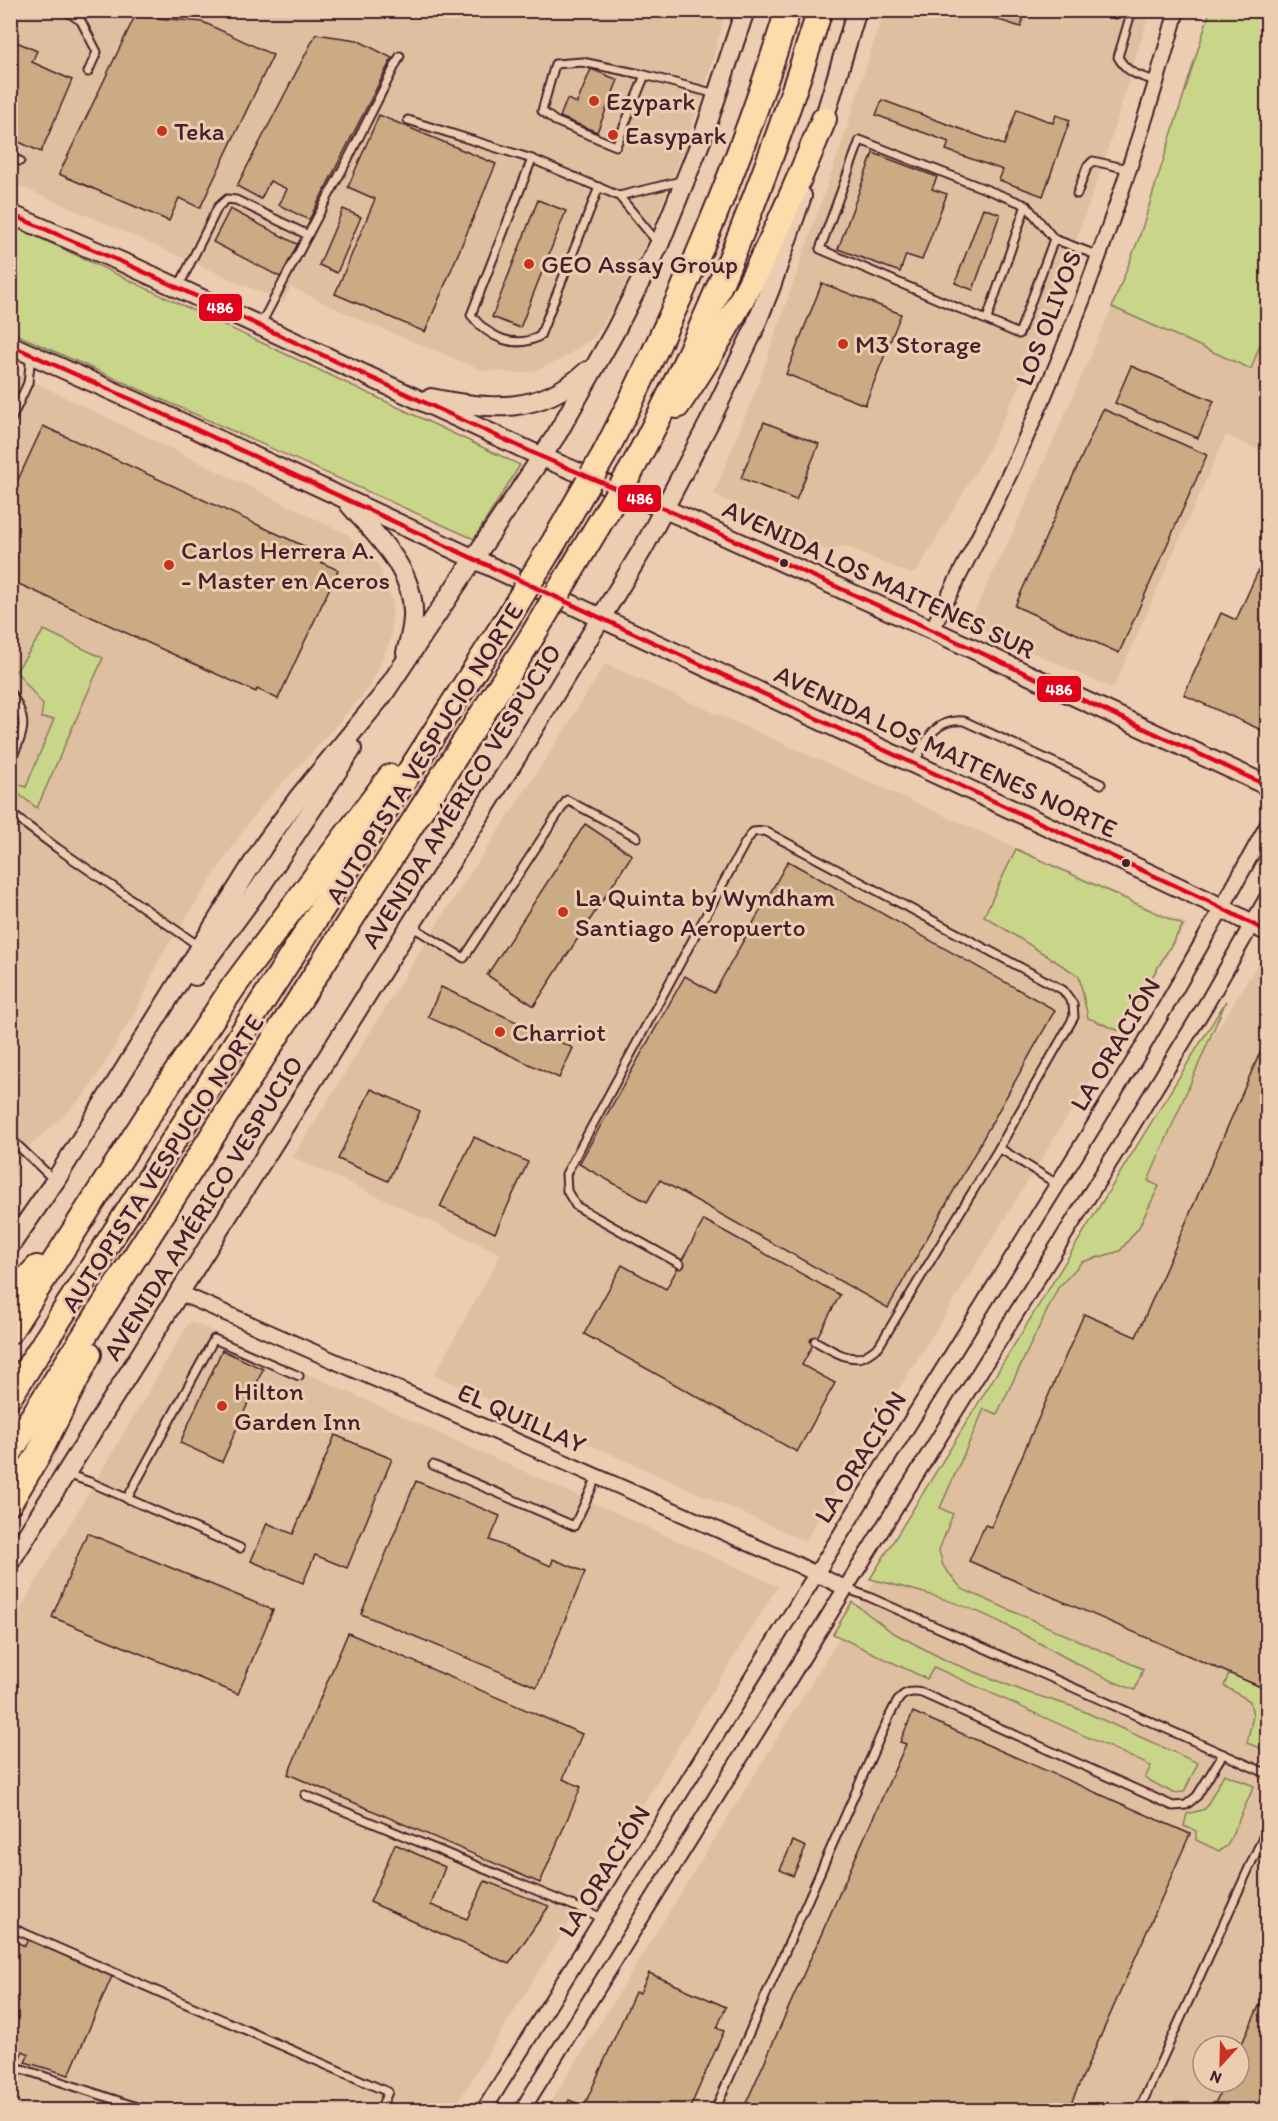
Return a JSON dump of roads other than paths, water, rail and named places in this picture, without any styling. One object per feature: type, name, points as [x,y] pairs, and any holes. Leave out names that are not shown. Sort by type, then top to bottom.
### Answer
[{"type":"highway","name":"AUTOPISTA VESPUCIO NORTE","points":[[10,1396],[506,621],[555,542],[605,453],[666,330],[706,237],[755,110],[788,10]]},
{"type":"highway","name":"AUTOPISTA VESPUCIO NORTE","points":[[10,1452],[531,638],[637,459],[693,344],[739,239],[771,157],[820,10]]},
{"type":"highway","points":[[637,459],[696,377],[728,322],[789,203],[824,119]]},
{"type":"highway","points":[[10,1331],[158,1100],[250,963],[385,783],[419,741],[449,710]]},
{"type":"highway","points":[[10,1297],[81,1220]]},
{"type":"highway","points":[[10,1502],[53,1426],[146,1242]]},
{"type":"street","points":[[10,1246],[55,1181],[281,820],[383,695],[542,457],[598,362],[659,245],[687,179],[744,10]]},
{"type":"street","name":"AVENIDA AMÉRICO VESPUCIO","points":[[10,1562],[601,619],[665,509],[752,334],[798,207],[857,10]]},
{"type":"street","name":"LOS OLIVOS","points":[[932,630],[1016,460],[1055,369],[1099,256],[1177,10]]},
{"type":"street","points":[[10,214],[63,235],[402,392],[472,406],[529,404],[570,386],[598,362]]},
{"type":"street","name":"AVENIDA LOS MAITENES NORTE","points":[[10,345],[914,764],[1222,908],[1259,928]]},
{"type":"street","name":"AVENIDA LOS MAITENES SUR","points":[[402,392],[542,457],[665,509],[932,630],[1268,786]]},
{"type":"street","points":[[346,500],[389,551],[404,576],[409,590],[413,616],[402,667]]},
{"type":"street","points":[[162,1011],[205,963],[261,886],[322,796],[383,695]]},
{"type":"street","name":"LA ORACIÓN","points":[[484,2110],[1142,1048],[1268,824]]},
{"type":"street","points":[[522,2110],[1207,1003],[1259,928],[1268,896]]},
{"type":"street","name":"EL QUILLAY","points":[[180,1293],[845,1588]]},
{"type":"lane","points":[[65,10],[81,21],[96,52],[88,72]]},
{"type":"lane","points":[[1132,10],[1118,57],[1124,68],[1132,74],[1156,81]]},
{"type":"lane","points":[[260,327],[399,56]]},
{"type":"lane","points":[[645,75],[616,146],[555,121],[542,111],[555,64],[582,62],[645,75],[717,94]]},
{"type":"lane","points":[[408,120],[532,159],[619,196],[659,245]]},
{"type":"lane","points":[[1054,239],[1019,334],[820,249],[860,140],[1026,205],[1054,239],[1099,256]]},
{"type":"lane","points":[[10,158],[20,161]]},
{"type":"lane","points":[[532,159],[471,315],[481,328],[502,339],[528,342],[540,336],[599,187]]},
{"type":"lane","points":[[1077,194],[1087,167],[1093,161],[1128,169]]},
{"type":"lane","points":[[619,196],[687,179]]},
{"type":"lane","points":[[178,288],[218,207],[227,199],[236,200],[308,235]]},
{"type":"lane","points":[[987,319],[1026,205]]},
{"type":"lane","points":[[10,422],[28,383],[31,353]]},
{"type":"lane","points":[[10,692],[23,714],[24,724],[22,738],[10,762]]},
{"type":"lane","points":[[914,764],[934,729],[941,724],[957,721],[970,724],[1101,784]]},
{"type":"lane","points":[[410,926],[464,958],[567,800],[637,837]]},
{"type":"lane","points":[[10,813],[201,948]]},
{"type":"lane","points":[[680,1264],[576,1206],[567,1191],[566,1174],[739,853],[753,832],[765,831],[1063,990],[1073,1004],[1074,1017],[999,1148],[879,1346],[863,1357],[853,1358],[815,1341]]},
{"type":"lane","points":[[10,1138],[55,1181]]},
{"type":"lane","points":[[999,1148],[1057,1184]]},
{"type":"lane","points":[[127,1498],[214,1339],[299,1376]]},
{"type":"lane","points":[[433,1465],[574,1526],[597,1477]]},
{"type":"lane","points":[[66,1474],[90,1482],[240,1548]]},
{"type":"lane","points":[[845,1588],[1268,1774]]},
{"type":"lane","points":[[715,2110],[888,1719],[902,1695],[911,1690],[922,1693],[1173,1806],[1186,1805],[1197,1796],[1223,1754]]},
{"type":"lane","points":[[305,1795],[603,1918]]},
{"type":"lane","points":[[1139,2110],[1268,1826]]},
{"type":"lane","points":[[10,1927],[388,2092],[380,2110]]},
{"type":"lane","points":[[10,2065],[146,2110]]},
{"type":"place","name":"Ezypark","points":[[594,101]]},
{"type":"place","name":"Teka","points":[[162,131]]},
{"type":"place","name":"Easypark","points":[[613,135]]},
{"type":"place","name":"GEO Assay Group","points":[[529,264]]},
{"type":"place","name":"M3 Storage","points":[[843,344]]},
{"type":"place","name":"Carlos Herrera A. - Master en Aceros","points":[[169,565]]},
{"type":"place","name":"La Quinta by Wyndham Santiago Aeropuerto","points":[[563,912]]},
{"type":"place","name":"Charriot","points":[[500,1032]]},
{"type":"place","name":"Hilton Garden Inn","points":[[222,1406]]}]
